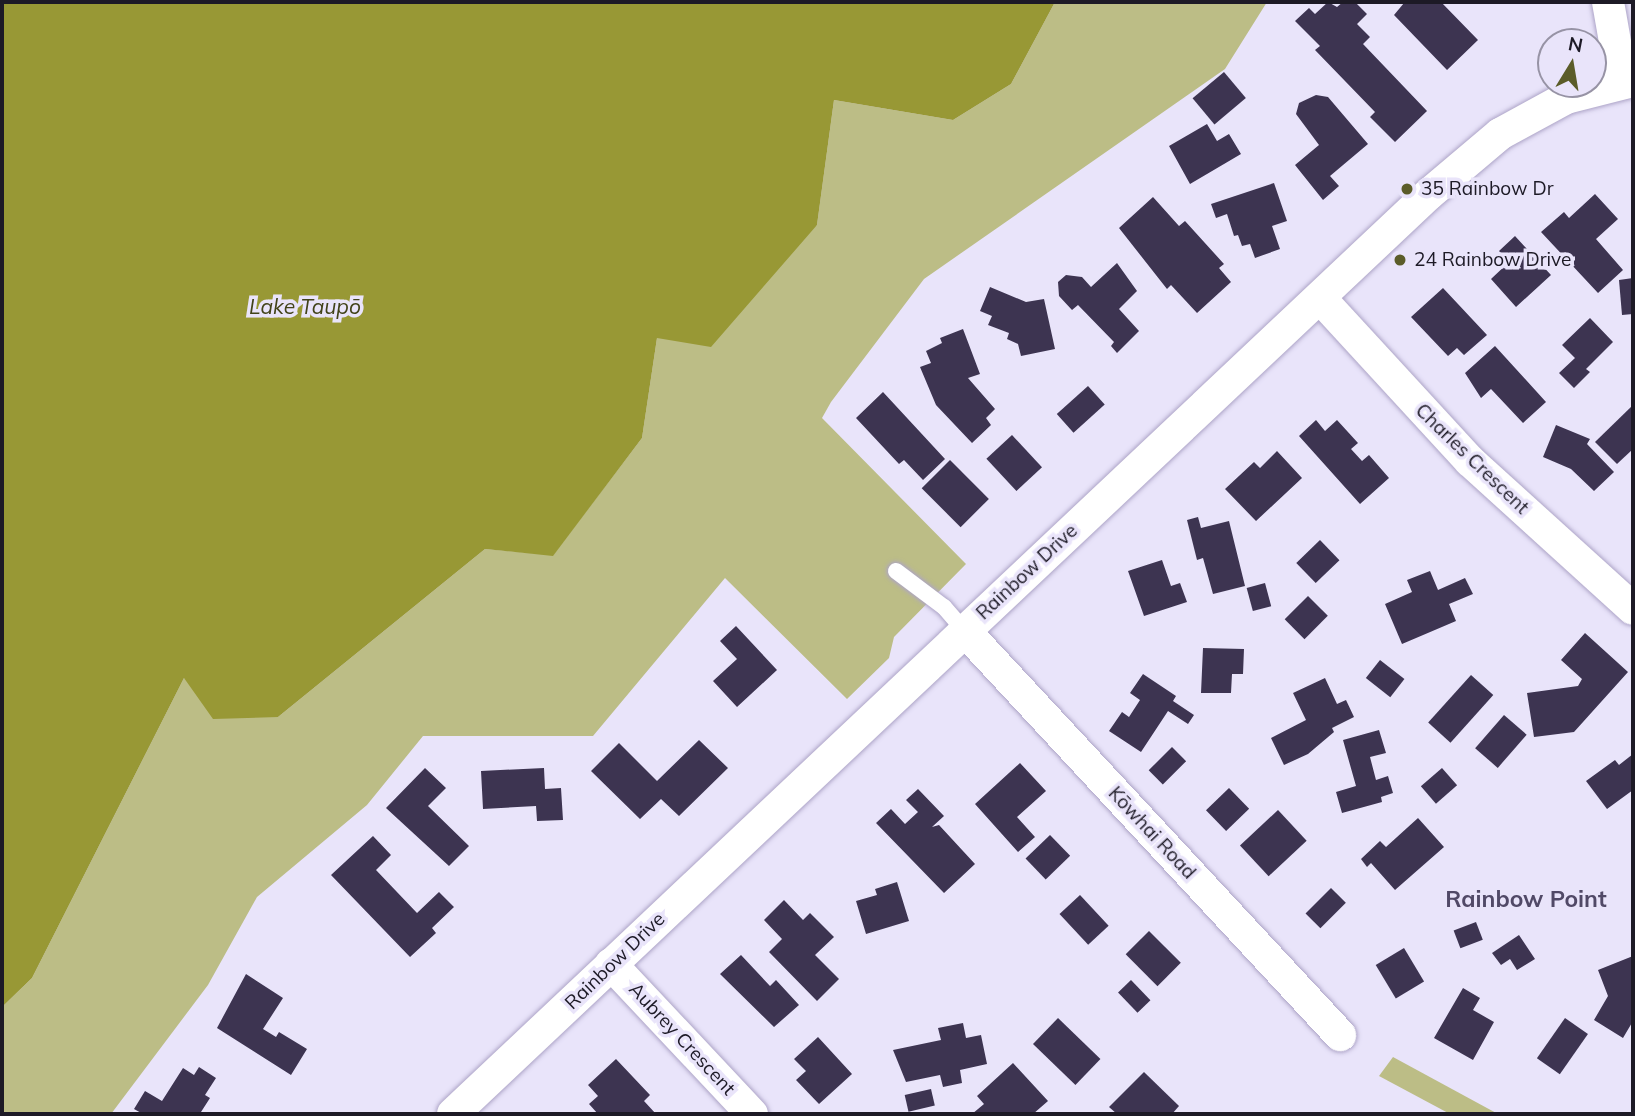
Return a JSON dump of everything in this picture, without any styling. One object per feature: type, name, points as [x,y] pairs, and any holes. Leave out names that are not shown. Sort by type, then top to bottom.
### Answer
[{"type":"street","points":[[1608,2],[1628,81]]},
{"type":"street","name":"Rainbow Drive","points":[[453,1114],[964,630],[1321,299],[1429,194],[1500,134],[1566,98],[1628,81]]},
{"type":"street","name":"Charles Crescent","points":[[1321,299],[1470,461],[1633,609]]},
{"type":"street","name":"Kōwhai Road","points":[[964,630],[1339,1035]]},
{"type":"street","name":"Aubrey Crescent","points":[[611,964],[752,1114]]},
{"type":"lane","points":[[896,571],[944,607],[964,630]]},
{"type":"green space","points":[[1055,2],[1267,2],[1225,69],[924,279],[831,402],[822,418],[966,564],[894,637],[889,658],[847,699],[725,578],[593,736],[423,736],[367,805],[257,897],[208,985],[111,1114],[2,1114],[2,1007],[32,978],[184,678],[278,717],[485,549],[553,555],[642,438],[657,338],[817,225],[834,100],[953,120],[1011,84]]},
{"type":"green space","points":[[1393,1057],[1498,1114],[1450,1114],[1379,1076]]},
{"type":"water","name":"Lake Taupō","points":[[2,2],[1055,2],[1011,84],[953,120],[834,100],[817,225],[711,347],[657,338],[642,438],[553,556],[485,549],[278,717],[213,719],[184,678],[32,978],[2,1007]]},
{"type":"building","points":[[1328,2],[1337,7],[1343,2],[1355,2],[1367,14],[1357,24],[1370,37],[1363,44],[1427,111],[1395,142],[1370,117],[1375,112],[1315,50],[1320,46],[1295,21],[1309,8],[1315,14]]},
{"type":"building","points":[[1400,2],[1441,2],[1478,40],[1447,70],[1394,15],[1404,3]]},
{"type":"building","points":[[1224,72],[1246,98],[1214,124],[1193,98]]},
{"type":"building","points":[[1316,95],[1328,97],[1368,144],[1330,176],[1339,186],[1323,200],[1295,165],[1319,145],[1296,114],[1299,103]]},
{"type":"building","points":[[1207,124],[1217,141],[1229,134],[1241,154],[1190,184],[1169,146]]},
{"type":"building","points":[[1274,183],[1287,221],[1272,226],[1280,249],[1255,258],[1250,244],[1242,246],[1238,235],[1234,236],[1227,214],[1216,218],[1211,204]]},
{"type":"building","points":[[1595,194],[1618,219],[1596,239],[1623,270],[1598,293],[1541,232],[1564,212],[1569,218]]},
{"type":"building","points":[[1153,197],[1179,226],[1185,221],[1224,264],[1219,268],[1231,282],[1197,313],[1171,285],[1167,289],[1119,228]]},
{"type":"building","points":[[1515,236],[1551,275],[1516,307],[1491,279],[1509,262],[1499,251]]},
{"type":"building","points":[[1117,263],[1137,291],[1119,309],[1139,331],[1117,353],[1111,346],[1114,342],[1078,305],[1072,310],[1059,296],[1058,282],[1066,275],[1082,277],[1091,287]]},
{"type":"building","points":[[1633,278],[1633,314],[1622,315],[1619,280]]},
{"type":"building","points":[[990,287],[1026,302],[1044,299],[1055,349],[1021,356],[1018,344],[1007,339],[1009,333],[988,325],[992,316],[980,311]]},
{"type":"building","points":[[1443,288],[1487,335],[1464,355],[1457,348],[1448,356],[1411,317]]},
{"type":"building","points":[[1590,318],[1613,342],[1586,369],[1590,372],[1574,388],[1559,373],[1575,358],[1562,345]]},
{"type":"building","points":[[963,329],[980,374],[968,378],[995,409],[986,418],[991,425],[972,443],[936,405],[920,367],[931,363],[926,351],[942,343],[940,338]]},
{"type":"building","points":[[1495,346],[1546,402],[1523,423],[1491,389],[1481,398],[1465,373]]},
{"type":"building","points":[[1088,386],[1105,405],[1074,433],[1057,414]]},
{"type":"building","points":[[883,392],[945,459],[923,480],[904,460],[899,464],[856,418]]},
{"type":"building","points":[[1633,405],[1633,449],[1617,464],[1595,442]]},
{"type":"building","points":[[1316,420],[1325,431],[1337,420],[1358,443],[1351,449],[1362,461],[1369,455],[1389,478],[1360,504],[1299,436]]},
{"type":"building","points":[[1556,425],[1590,439],[1587,444],[1614,472],[1594,491],[1571,469],[1543,457]]},
{"type":"building","points":[[1012,435],[1042,467],[1016,491],[986,459]]},
{"type":"building","points":[[1277,451],[1302,478],[1256,521],[1225,489],[1254,462],[1260,468]]},
{"type":"building","points":[[950,460],[989,499],[961,527],[922,488]]},
{"type":"building","points":[[1198,517],[1201,528],[1229,521],[1245,586],[1213,594],[1203,558],[1197,560],[1187,520]]},
{"type":"building","points":[[1320,540],[1339,560],[1316,583],[1296,563]]},
{"type":"building","points":[[1162,560],[1171,586],[1180,583],[1187,602],[1144,616],[1128,571]]},
{"type":"building","points":[[1430,571],[1438,590],[1465,578],[1473,594],[1449,604],[1456,621],[1402,644],[1385,604],[1412,592],[1407,580]]},
{"type":"building","points":[[1265,583],[1271,606],[1253,611],[1247,588]]},
{"type":"building","points":[[1308,596],[1328,616],[1304,639],[1285,619]]},
{"type":"building","points":[[736,626],[777,670],[737,707],[713,681],[737,659],[720,641]]},
{"type":"building","points":[[1585,633],[1628,672],[1574,732],[1534,737],[1527,693],[1578,686],[1582,679],[1561,660]]},
{"type":"building","points":[[1203,648],[1244,649],[1243,674],[1232,674],[1231,693],[1201,693]]},
{"type":"building","points":[[1380,660],[1404,679],[1390,697],[1366,678]]},
{"type":"building","points":[[1143,674],[1176,696],[1173,701],[1194,715],[1188,724],[1168,711],[1141,752],[1109,731],[1122,712],[1129,717],[1140,700],[1130,693]]},
{"type":"building","points":[[1471,675],[1493,695],[1450,743],[1428,723]]},
{"type":"building","points":[[1325,678],[1337,704],[1346,700],[1354,717],[1332,728],[1334,732],[1308,754],[1284,765],[1271,738],[1306,720],[1293,693]]},
{"type":"building","points":[[1504,715],[1527,735],[1498,768],[1475,748]]},
{"type":"building","points":[[1379,730],[1386,753],[1370,757],[1376,780],[1388,776],[1393,793],[1381,797],[1382,802],[1342,813],[1336,792],[1356,786],[1343,740]]},
{"type":"building","points":[[699,740],[728,768],[679,816],[661,799],[640,819],[591,771],[619,743],[657,781]]},
{"type":"building","points":[[1172,747],[1186,761],[1163,784],[1149,770]]},
{"type":"building","points":[[1633,754],[1633,790],[1607,809],[1586,781],[1615,760],[1619,765]]},
{"type":"building","points":[[1020,763],[1046,791],[1017,817],[1035,837],[1018,852],[975,804]]},
{"type":"building","points":[[425,768],[446,788],[428,806],[469,846],[449,866],[386,808]]},
{"type":"building","points":[[544,768],[545,789],[561,788],[563,820],[537,821],[536,806],[483,809],[481,771]]},
{"type":"building","points":[[1442,768],[1457,785],[1436,804],[1421,786]]},
{"type":"building","points":[[1229,788],[1249,809],[1226,831],[1206,810]]},
{"type":"building","points":[[918,789],[944,816],[932,827],[939,825],[975,864],[944,893],[876,823],[891,809],[905,824],[918,812],[906,800]]},
{"type":"building","points":[[1278,810],[1307,841],[1269,876],[1240,845]]},
{"type":"building","points":[[1418,818],[1444,847],[1395,890],[1371,863],[1367,867],[1361,859],[1380,841],[1386,847]]},
{"type":"building","points":[[1050,835],[1070,856],[1046,879],[1026,859]]},
{"type":"building","points":[[373,836],[391,855],[376,870],[417,913],[439,892],[454,907],[432,928],[436,933],[410,957],[331,875]]},
{"type":"building","points":[[897,882],[909,921],[866,934],[856,901],[877,895],[875,889]]},
{"type":"building","points":[[1331,888],[1346,903],[1320,928],[1306,913]]},
{"type":"building","points":[[1080,895],[1109,926],[1088,945],[1060,914]]},
{"type":"building","points":[[784,900],[803,920],[810,913],[834,937],[815,955],[839,979],[817,1001],[769,952],[782,939],[764,920]]},
{"type":"building","points":[[1476,922],[1483,940],[1460,948],[1454,931]]},
{"type":"building","points":[[1149,931],[1181,963],[1157,986],[1126,954]]},
{"type":"building","points":[[1519,935],[1535,959],[1517,970],[1510,959],[1501,965],[1492,953]]},
{"type":"building","points":[[1404,948],[1424,981],[1396,998],[1376,965]]},
{"type":"building","points":[[741,955],[770,986],[776,980],[799,1005],[774,1027],[720,974]]},
{"type":"building","points":[[1633,956],[1633,1021],[1623,1038],[1594,1020],[1608,996],[1598,970]]},
{"type":"building","points":[[246,974],[283,998],[263,1029],[276,1037],[279,1032],[307,1049],[291,1075],[217,1028]]},
{"type":"building","points":[[1131,980],[1150,1000],[1138,1013],[1118,993]]},
{"type":"building","points":[[1463,988],[1480,998],[1473,1010],[1494,1022],[1473,1060],[1434,1038]]},
{"type":"building","points":[[1058,1018],[1100,1059],[1075,1085],[1033,1044]]},
{"type":"building","points":[[1565,1018],[1588,1034],[1560,1074],[1537,1058]]},
{"type":"building","points":[[963,1023],[966,1038],[981,1035],[987,1064],[960,1070],[962,1083],[943,1087],[940,1075],[906,1082],[893,1050],[941,1040],[938,1028]]},
{"type":"building","points":[[818,1037],[852,1074],[819,1104],[796,1080],[806,1071],[794,1059]]},
{"type":"building","points":[[616,1059],[650,1095],[644,1101],[656,1114],[598,1114],[589,1104],[598,1096],[588,1085]]},
{"type":"building","points":[[1013,1063],[1048,1101],[1033,1114],[972,1114],[984,1104],[977,1096]]},
{"type":"building","points":[[199,1067],[216,1078],[205,1095],[210,1098],[201,1112],[205,1114],[143,1114],[134,1109],[145,1091],[162,1101],[183,1068],[194,1075]]},
{"type":"building","points":[[1144,1072],[1179,1106],[1172,1114],[1117,1114],[1109,1107]]},
{"type":"building","points":[[931,1089],[935,1106],[909,1112],[905,1095]]},
{"type":"place","name":"35 Rainbow Dr","points":[[1407,189]]},
{"type":"place","name":"24 Rainbow Drive","points":[[1400,260]]},
{"type":"district","name":"Rainbow Point","points":[[1526,899]]}]
